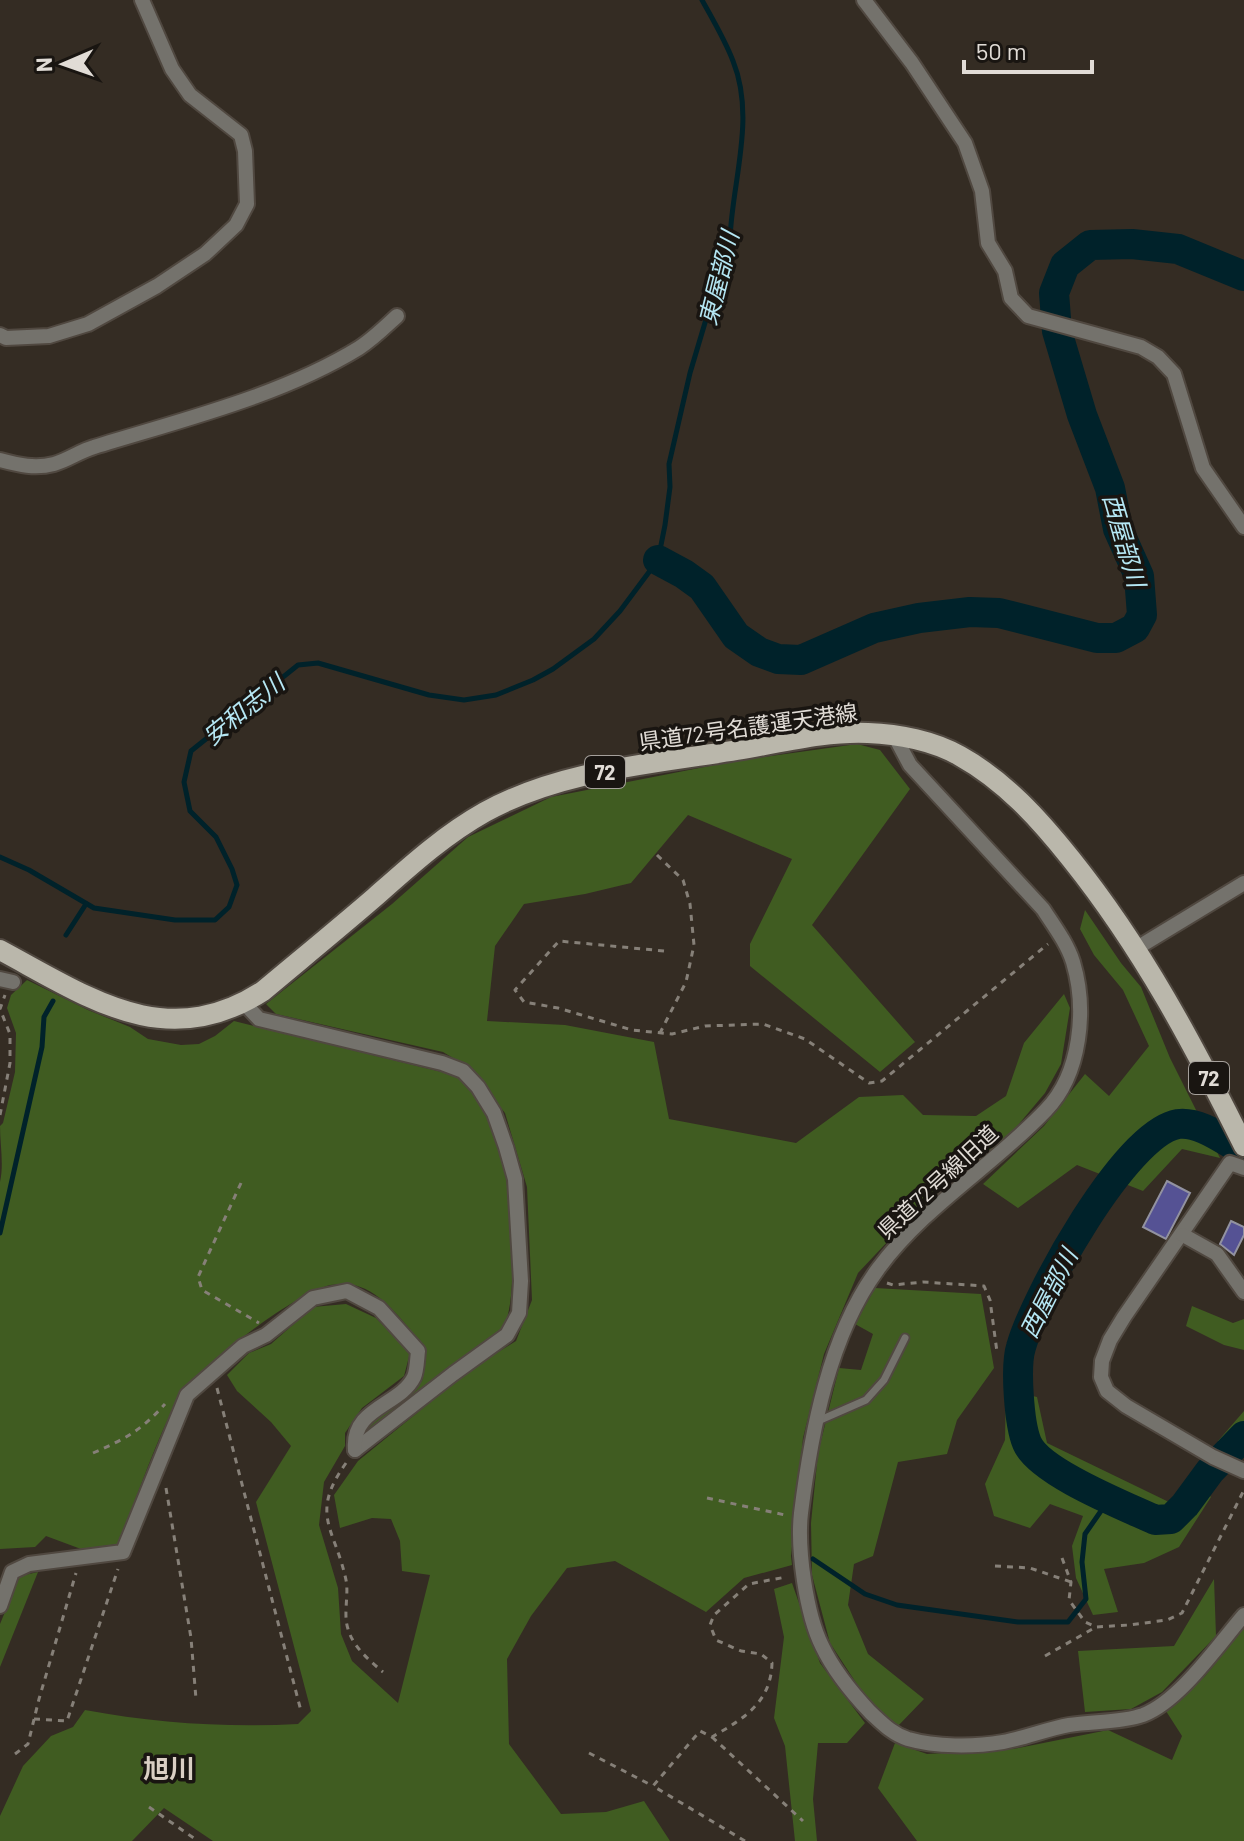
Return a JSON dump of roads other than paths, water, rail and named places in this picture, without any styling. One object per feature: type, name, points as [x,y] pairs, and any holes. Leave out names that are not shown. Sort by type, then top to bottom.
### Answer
[{"type":"main road","name":"県道72号名護運天港線","points":[[0,950],[121,1011],[163,1019],[192,1020],[244,1003],[311,952],[442,839],[528,790],[601,773],[818,736],[894,735],[958,754],[1004,786],[1052,835],[1137,948],[1244,1146]]},
{"type":"street","points":[[0,335],[6,338],[49,336],[88,324],[157,286],[205,254],[236,225],[247,204],[245,151],[241,135],[190,95],[172,69],[142,0]]},
{"type":"street","points":[[864,0],[912,63],[965,143],[982,191],[988,243],[1005,271],[1011,298],[1028,316],[1141,347],[1158,357],[1174,374],[1203,468],[1244,527]]},
{"type":"street","points":[[0,460],[26,467],[55,464],[90,448],[247,399],[323,367],[361,347],[397,316]]},
{"type":"street","name":"県道72号線旧道","points":[[894,735],[910,765],[1043,909],[1060,934],[1073,962],[1080,1019],[1067,1080],[1048,1109],[927,1215],[873,1277],[852,1312],[816,1422],[800,1518],[802,1573],[821,1645],[860,1701],[887,1729],[906,1738],[943,1744],[1000,1742],[1069,1725],[1143,1715],[1168,1700],[1244,1615]]},
{"type":"street","points":[[1137,948],[1244,883]]},
{"type":"street","points":[[0,1606],[12,1572],[29,1564],[123,1552],[187,1395],[243,1346],[272,1330],[313,1298],[347,1291],[379,1308],[418,1351],[414,1378],[365,1418],[354,1439],[355,1450],[507,1335],[519,1313],[521,1281],[515,1179],[494,1113],[478,1087],[463,1071],[442,1063],[259,1019],[244,1003]]},
{"type":"street","points":[[1244,1168],[1230,1163],[1110,1340],[1102,1361],[1101,1377],[1107,1391],[1126,1406],[1213,1457],[1244,1471]]},
{"type":"street","points":[[1183,1235],[1217,1254],[1244,1292]]},
{"type":"lane","points":[[816,1422],[866,1400],[884,1380],[905,1338]]},
{"type":"waterway","name":"安和志川","points":[[0,857],[29,870],[94,908],[175,920],[215,920],[229,907],[237,885],[216,837],[190,811],[184,782],[191,751],[298,665],[318,663],[429,695],[464,700],[496,695],[553,669],[594,639],[620,611],[658,560],[670,487],[669,464],[690,373],[730,239],[743,105],[733,61],[702,0]]},
{"type":"waterway","name":"西屋部川","points":[[658,560],[702,587],[736,636],[759,652],[778,659],[801,660],[874,628],[919,618],[970,612],[999,613],[1097,638],[1116,638],[1135,628],[1142,615],[1139,576],[1118,529],[1110,488],[1082,415],[1057,331],[1054,293],[1065,265],[1090,245],[1132,244],[1178,249],[1244,276]]},
{"type":"waterway","points":[[66,935],[86,904]]},
{"type":"waterway","points":[[0,1233],[42,1047],[44,1017],[53,1001]]},
{"type":"waterway","name":"西屋部川","points":[[1244,1151],[1204,1129],[1178,1124],[1157,1134],[1133,1156],[1085,1220],[1044,1292],[1021,1347],[1018,1381],[1024,1434],[1035,1454],[1084,1487],[1155,1520],[1171,1519],[1210,1471],[1244,1436]]},
{"type":"waterway","points":[[813,1559],[865,1594],[897,1605],[1018,1622],[1068,1622],[1086,1599],[1082,1562],[1085,1534],[1110,1498]]},
{"type":"district","name":"旭川","points":[[169,1767]]},
{"type":"water label","name":"東屋部川","points":[[718,278]]}]
